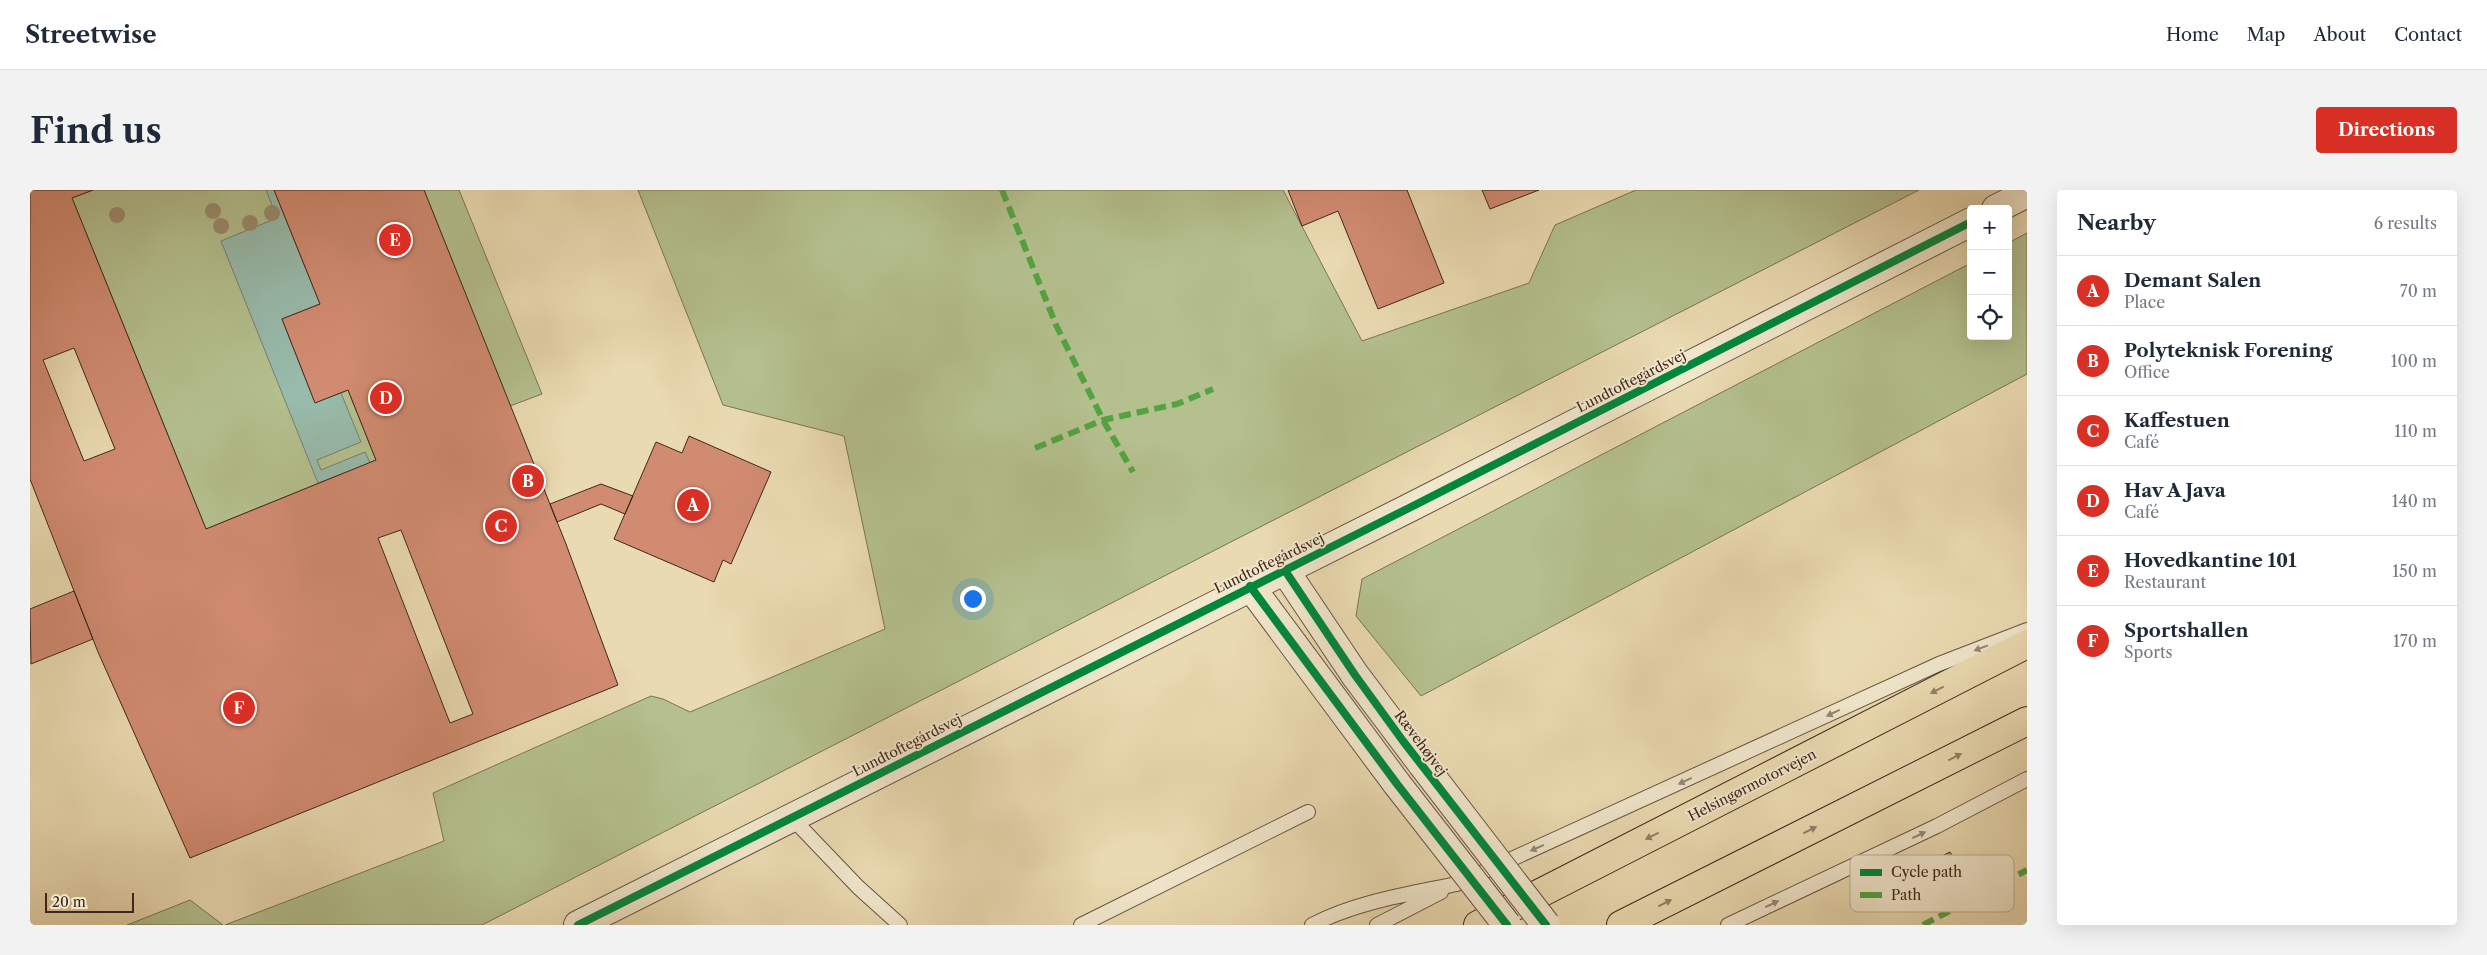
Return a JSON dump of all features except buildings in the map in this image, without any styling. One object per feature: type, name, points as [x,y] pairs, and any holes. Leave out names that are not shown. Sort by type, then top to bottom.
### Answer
[{"type":"highway","name":"Helsingørmotorvejen","points":[[1478,925],[2027,644]]},
{"type":"highway","points":[[1621,925],[2027,721]]},
{"type":"street","points":[[2004,205],[2027,193]]},
{"type":"street","name":"Lundtoftegårdsvej","points":[[578,925],[1250,586],[1409,508],[1967,224]]},
{"type":"street","name":"Rævehøjvej","points":[[1284,569],[1355,675],[1546,925]]},
{"type":"street","points":[[1250,586],[1397,784],[1507,925]]},
{"type":"lane","points":[[1377,925],[1457,884],[1939,664],[2027,630]]},
{"type":"lane","points":[[1876,855],[1937,826],[2027,779]]},
{"type":"lane","points":[[1081,925],[1308,812]]},
{"type":"lane","points":[[791,817],[858,888],[900,925]]},
{"type":"lane","points":[[1728,925],[1850,867]]},
{"type":"lane","points":[[1312,925],[1327,917],[1394,897],[1457,884]]},
{"type":"green space","points":[[93,190],[274,190],[320,304],[282,319],[315,402],[348,390],[376,460],[206,529],[72,198]]},
{"type":"green space","points":[[424,190],[459,190],[542,394],[510,406]]},
{"type":"green space","points":[[638,190],[1283,190],[1362,341],[1529,283],[1555,225],[1636,190],[1919,190],[482,925],[225,925],[444,841],[433,793],[651,696],[663,699],[690,712],[885,629],[844,436],[723,405]]},
{"type":"green space","points":[[2027,233],[2027,374],[1421,696],[1356,616],[1362,579],[1967,265],[1967,340],[2012,340],[2012,241]]},
{"type":"green space","points":[[190,900],[223,925],[127,925]]},
{"type":"shaded area","points":[[266,190],[274,190],[320,304],[282,319],[315,402],[341,393],[361,442],[317,460],[321,470],[365,452],[370,463],[318,483],[221,241],[277,218]]},
{"type":"marked path","points":[[1002,190],[1056,325],[1103,420],[1133,472]]},
{"type":"marked path","points":[[1035,448],[1103,420],[1177,404],[1213,389]]},
{"type":"marked path","points":[[2014,877],[2027,870]]},
{"type":"marked path","points":[[1923,925],[1948,912]]},
{"type":"cycle path","points":[[578,925],[1409,508],[1967,224]]},
{"type":"cycle path","points":[[1284,569],[1355,675],[1403,741],[1546,925]]},
{"type":"cycle path","points":[[1250,586],[1397,784],[1507,925]]},
{"type":"place","name":"Hovedkantine 101","points":[[395,240]]},
{"type":"place","name":"Hav A Java","points":[[386,398]]},
{"type":"place","name":"Polyteknisk Forening","points":[[528,481]]},
{"type":"place","name":"Demant Salen","points":[[693,505]]},
{"type":"place","name":"Kaffestuen","points":[[501,526]]},
{"type":"place","name":"Sportshallen","points":[[239,708]]}]
